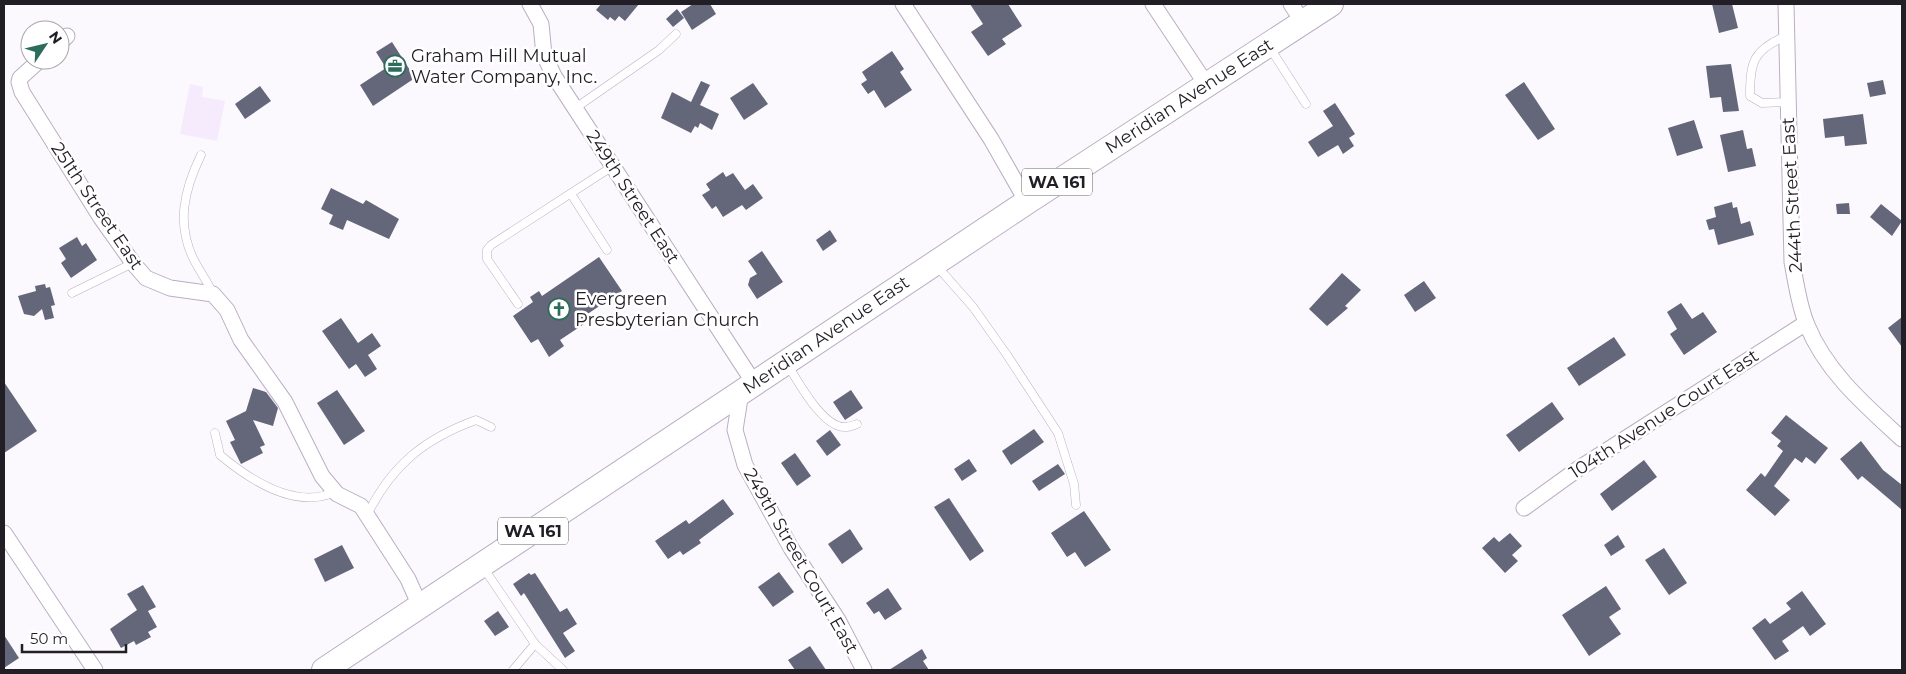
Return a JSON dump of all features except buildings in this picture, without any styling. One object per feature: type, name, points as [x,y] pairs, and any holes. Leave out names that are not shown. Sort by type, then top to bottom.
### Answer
[{"type":"main road","name":"Meridian Avenue East","points":[[324,670],[1267,44],[1297,13],[1330,4]]},
{"type":"street","name":"249th Street East","points":[[530,4],[541,24],[544,55],[574,109],[613,166],[748,388]]},
{"type":"street","points":[[903,4],[991,139],[1028,202]]},
{"type":"street","points":[[1153,4],[1206,84]]},
{"type":"street","name":"244th Street East","points":[[1786,4],[1792,262],[1806,323],[1836,373],[1902,439]]},
{"type":"street","name":"251th Street East","points":[[29,70],[20,78],[19,82],[22,92],[101,218],[132,263],[146,278],[158,285],[213,294]]},
{"type":"street","points":[[213,294],[227,310],[241,340],[285,402],[322,476],[335,492],[361,506],[408,579],[420,606]]},
{"type":"street","name":"104th Avenue Court East","points":[[1524,508],[1578,469],[1806,323]]},
{"type":"street","name":"249th Street Court East","points":[[748,388],[735,430],[742,457],[791,548],[838,620],[864,670]]},
{"type":"street","points":[[4,532],[95,670]]},
{"type":"lane","points":[[574,109],[659,50],[676,34]]},
{"type":"lane","points":[[1786,36],[1766,44],[1755,58],[1750,76],[1750,96],[1762,103],[1788,102]]},
{"type":"lane","points":[[1267,44],[1306,104]]},
{"type":"lane","points":[[201,155],[186,188],[183,218],[190,250],[213,294]]},
{"type":"lane","points":[[518,304],[487,259],[487,250],[491,245],[613,166]]},
{"type":"lane","points":[[571,194],[607,250]]},
{"type":"lane","points":[[72,293],[132,263]]},
{"type":"lane","points":[[935,263],[996,339],[1058,433],[1074,484],[1076,505]]},
{"type":"lane","points":[[786,362],[813,403],[833,424],[845,428],[857,424]]},
{"type":"lane","points":[[367,515],[378,492],[418,448],[452,429],[476,420],[491,426]]},
{"type":"lane","points":[[215,434],[220,455],[244,473],[276,492],[322,498],[335,492]]},
{"type":"lane","points":[[482,565],[535,644],[563,670]]},
{"type":"lane","points":[[512,670],[535,644]]},
{"type":"shaded area","points":[[190,84],[203,87],[202,97],[225,101],[217,141],[180,134]]},
{"type":"place","name":"Graham Hill Mutual Water Company, Inc.","points":[[395,66]]},
{"type":"place","name":"Evergreen Presbyterian Church","points":[[559,309]]}]
